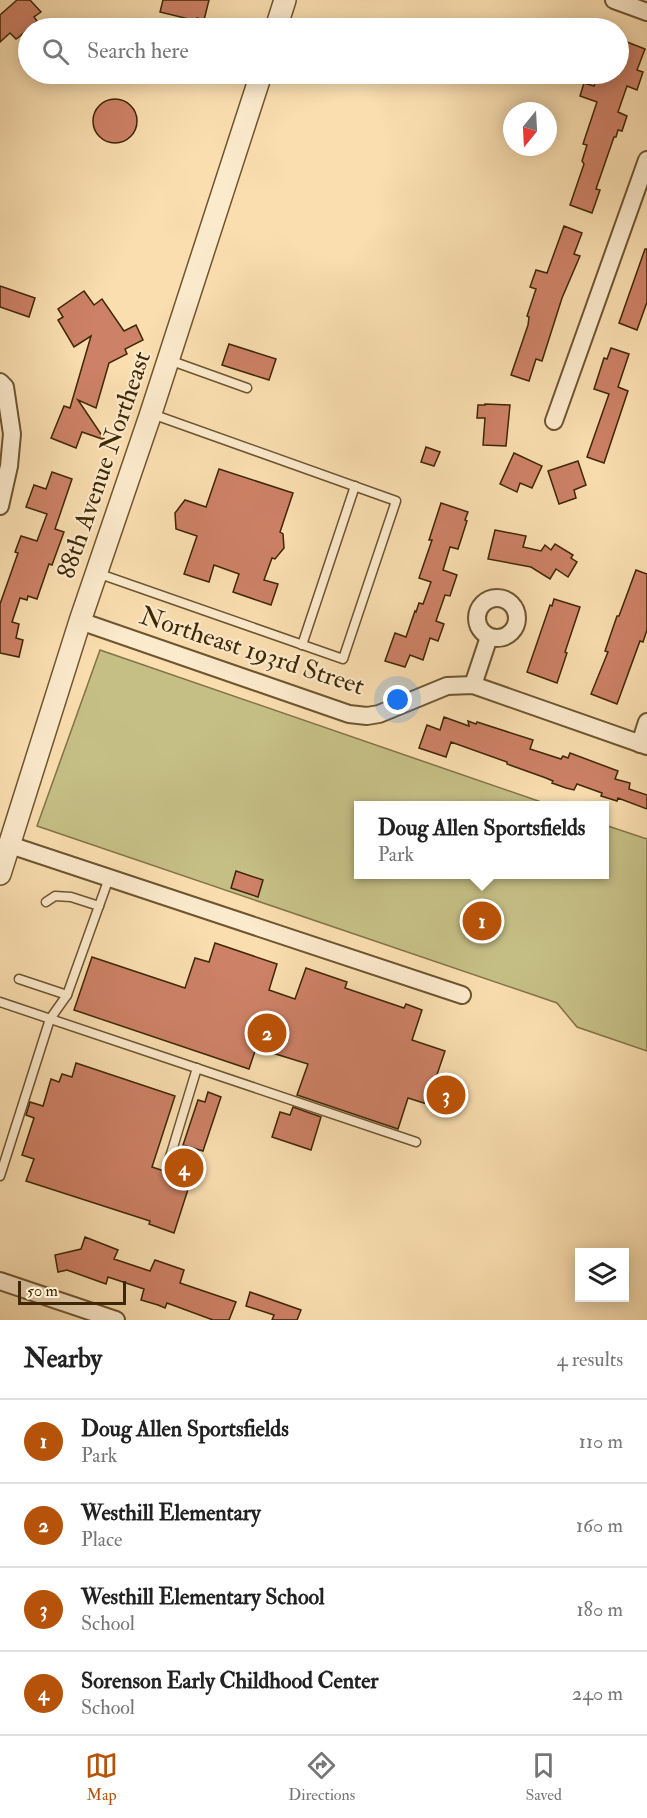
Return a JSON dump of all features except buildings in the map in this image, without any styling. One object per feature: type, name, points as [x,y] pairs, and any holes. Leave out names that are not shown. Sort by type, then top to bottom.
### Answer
[{"type":"street","points":[[279,18],[285,0]]},
{"type":"street","points":[[614,0],[647,12]]},
{"type":"street","name":"88th Avenue Northeast","points":[[4,858],[258,84]]},
{"type":"street","points":[[554,422],[647,160]]},
{"type":"street","points":[[0,506],[9,466],[12,434],[2,385]]},
{"type":"street","name":"Northeast 193rd Street","points":[[80,621],[349,714],[367,716],[379,714],[447,686],[473,685],[643,745]]},
{"type":"street","points":[[473,685],[489,637]]},
{"type":"street","points":[[643,745],[647,722]]},
{"type":"street","points":[[4,858],[109,878],[462,995]]},
{"type":"street","points":[[0,1281],[116,1320]]},
{"type":"lane","points":[[168,360],[247,388]]},
{"type":"lane","points":[[97,573],[343,659],[396,501],[151,413]]},
{"type":"lane","points":[[302,645],[355,486]]},
{"type":"lane","points":[[0,1176],[50,1018],[67,995],[109,878]]},
{"type":"lane","points":[[46,902],[55,896],[71,897],[99,906]]},
{"type":"lane","points":[[19,979],[67,995]]},
{"type":"lane","points":[[0,1002],[416,1142]]},
{"type":"lane","points":[[184,1170],[170,1157],[197,1068]]},
{"type":"shaded area","points":[[100,650],[538,801],[354,801],[354,879],[609,879],[609,826],[647,839],[647,1051],[577,1027],[557,1003],[37,826]]},
{"type":"place","name":"Doug Allen Sportsfields","points":[[482,921]]},
{"type":"place","name":"Westhill Elementary","points":[[267,1033]]},
{"type":"place","name":"Westhill Elementary School","points":[[446,1095]]},
{"type":"place","name":"Sorenson Early Childhood Center","points":[[184,1168]]}]
